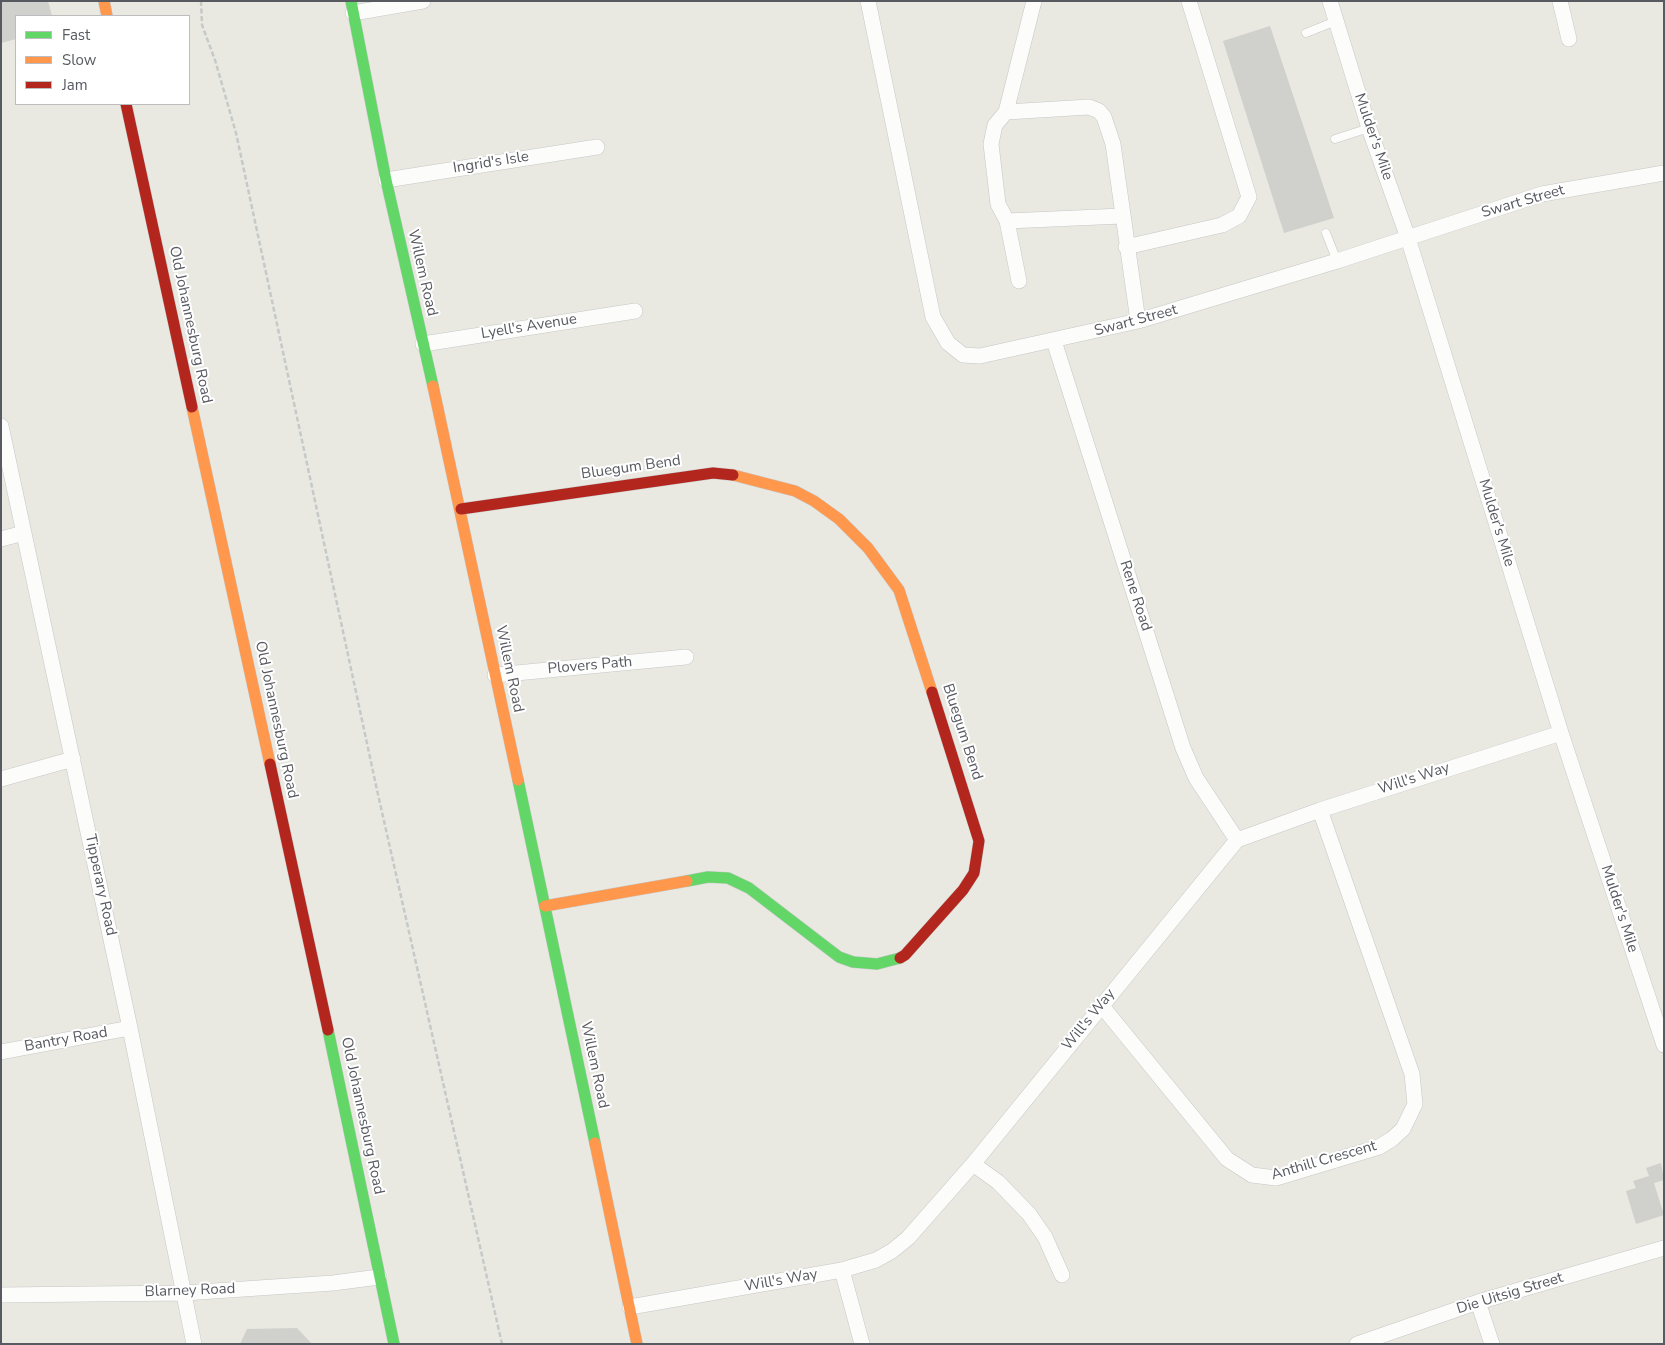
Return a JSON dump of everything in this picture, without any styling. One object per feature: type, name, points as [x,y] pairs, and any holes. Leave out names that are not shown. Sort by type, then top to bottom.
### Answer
[{"type":"street","points":[[104,1],[107,15]]},
{"type":"street","points":[[352,7],[423,1]]},
{"type":"street","name":"Swart Street","points":[[868,1],[933,318],[940,333],[958,352],[970,356],[980,356],[1054,341],[1138,321],[1337,261],[1542,194],[1664,173]]},
{"type":"street","points":[[1018,281],[1007,221],[998,204],[991,144],[995,125],[1006,112],[1034,1]]},
{"type":"street","points":[[1126,247],[1222,225],[1239,216],[1249,197],[1189,1]]},
{"type":"street","name":"Mulder's Mile","points":[[1330,1],[1369,128],[1408,238],[1561,733],[1664,1045]]},
{"type":"street","points":[[1560,1],[1569,39]]},
{"type":"street","name":"Willem Road","points":[[352,7],[386,180],[461,509],[637,1344]]},
{"type":"street","name":"Old Johannesburg Road","points":[[126,105],[341,1089],[394,1344]]},
{"type":"street","points":[[1006,112],[1089,107],[1099,110],[1109,128],[1113,144],[1126,247],[1138,321]]},
{"type":"street","name":"Ingrid's Isle","points":[[386,180],[597,147]]},
{"type":"street","points":[[1007,221],[1122,216]]},
{"type":"street","name":"Lyell's Avenue","points":[[423,344],[635,311]]},
{"type":"street","name":"Rene Road","points":[[1054,341],[1183,748],[1196,778],[1238,840]]},
{"type":"street","name":"Tipperary Road","points":[[1,426],[130,1028],[194,1344]]},
{"type":"street","name":"Bluegum Bend","points":[[461,509],[714,472],[744,476],[795,491],[814,501],[838,519],[868,548],[898,590],[939,711],[979,841],[974,873],[963,890],[905,955],[896,960],[877,964],[853,962],[839,957],[826,949],[749,888],[728,878],[708,877],[545,906]]},
{"type":"street","points":[[1,539],[24,533]]},
{"type":"street","name":"Plovers Path","points":[[495,675],[686,657]]},
{"type":"street","name":"Will's Way","points":[[630,1307],[842,1270],[876,1260],[908,1238],[974,1164],[1101,1005],[1238,840],[1320,810],[1561,733]]},
{"type":"street","points":[[1,779],[73,759]]},
{"type":"street","name":"Anthill Crescent","points":[[1101,1005],[1227,1159],[1252,1176],[1276,1178],[1379,1147],[1404,1129],[1415,1104],[1412,1074],[1320,810]]},
{"type":"street","name":"Bantry Road","points":[[1,1052],[130,1028]]},
{"type":"street","points":[[974,1164],[998,1182],[1029,1214],[1045,1237],[1062,1275]]},
{"type":"street","name":"Die Uitsig Street","points":[[1357,1344],[1478,1302],[1664,1248]]},
{"type":"street","points":[[842,1270],[862,1344]]},
{"type":"street","name":"Blarney Road","points":[[1,1296],[184,1293],[333,1283],[379,1277]]},
{"type":"street","points":[[1478,1302],[1492,1344]]},
{"type":"lane","points":[[1306,33],[1336,21]]},
{"type":"lane","points":[[1335,139],[1369,128]]},
{"type":"lane","points":[[1326,233],[1337,261]]},
{"type":"path","points":[[200,1],[202,26],[215,60],[236,133],[377,790],[502,1344]]},
{"type":"building","points":[[1,1],[48,1],[52,15],[15,15],[15,39],[1,43]]},
{"type":"building","points":[[1270,26],[1334,218],[1284,233],[1223,41]]},
{"type":"building","points":[[1661,1163],[1664,1180],[1654,1183],[1664,1215],[1636,1224],[1626,1191],[1636,1188],[1633,1181],[1649,1176],[1646,1168]]},
{"type":"building","points":[[297,1328],[312,1344],[240,1344],[247,1329]]},
{"type":"traffic: fast","points":[[351,1],[386,180],[433,386]]},
{"type":"traffic: fast","points":[[518,780],[595,1143]]},
{"type":"traffic: fast","points":[[687,881],[708,877],[728,878],[749,888],[839,957],[853,962],[877,964],[900,958]]},
{"type":"traffic: fast","points":[[328,1030],[394,1344]]},
{"type":"traffic: slow","points":[[104,1],[107,15]]},
{"type":"traffic: slow","points":[[433,386],[518,780]]},
{"type":"traffic: slow","points":[[192,407],[270,764]]},
{"type":"traffic: slow","points":[[733,475],[795,491],[814,501],[839,519],[868,548],[899,590],[932,692]]},
{"type":"traffic: slow","points":[[545,906],[687,881]]},
{"type":"traffic: slow","points":[[595,1143],[637,1344]]},
{"type":"traffic: jam","points":[[126,105],[192,407]]},
{"type":"traffic: jam","points":[[461,509],[713,473],[733,475]]},
{"type":"traffic: jam","points":[[900,958],[905,955],[963,890],[974,873],[979,841],[932,692]]},
{"type":"traffic: jam","points":[[270,764],[328,1030]]}]
